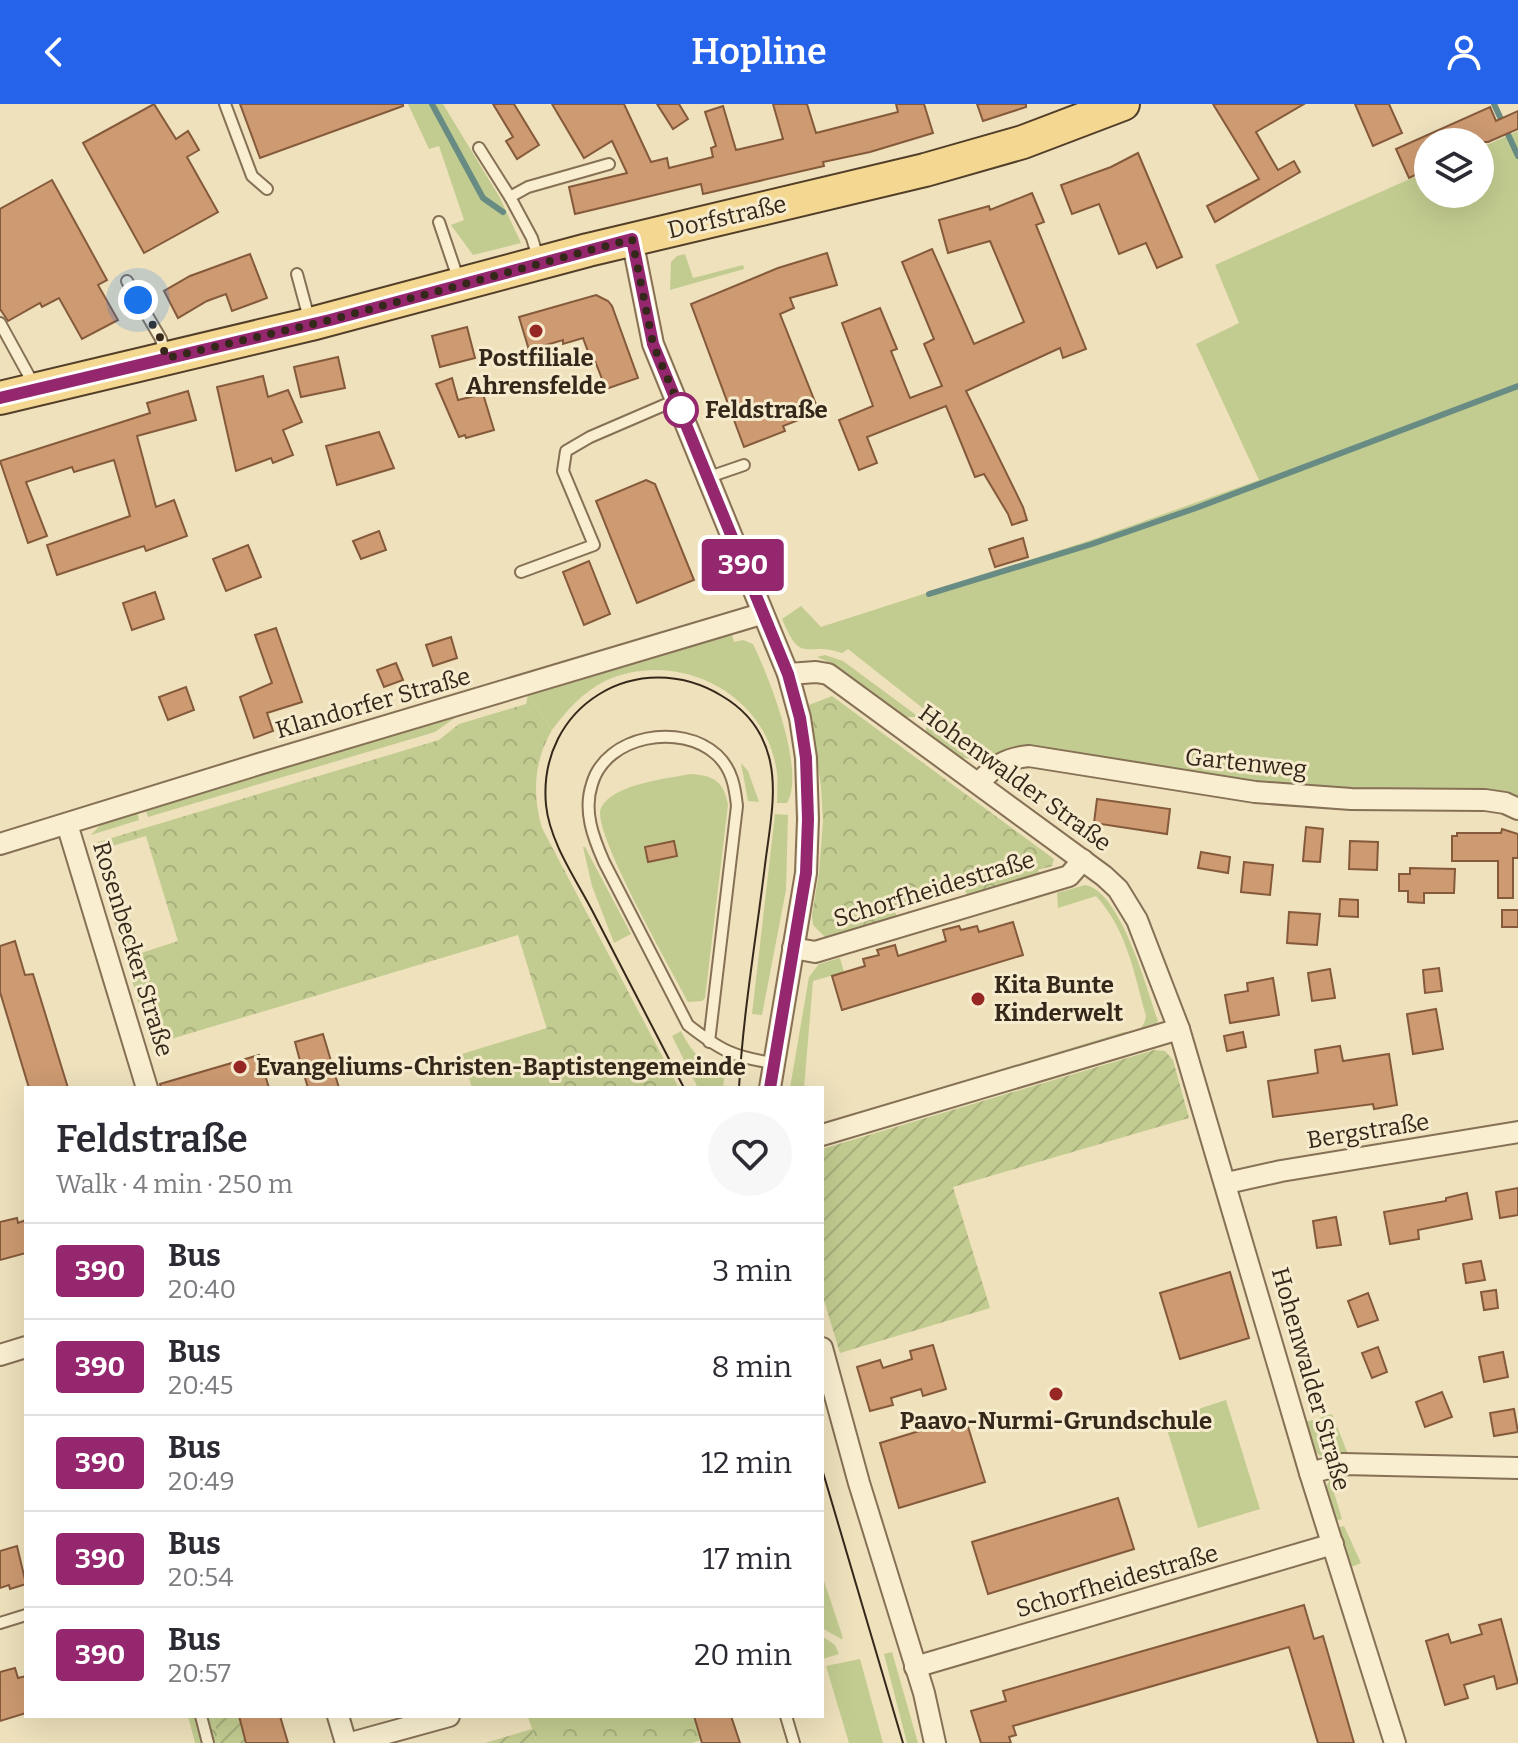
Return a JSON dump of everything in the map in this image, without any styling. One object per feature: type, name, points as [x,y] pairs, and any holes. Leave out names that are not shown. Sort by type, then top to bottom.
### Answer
[{"type":"main road","name":"Dorfstraße","points":[[0,398],[311,324],[540,262],[981,154],[1071,126],[1123,104]]},
{"type":"street","points":[[632,239],[653,344],[760,609]]},
{"type":"street","name":"Schorfheidestraße","points":[[760,609],[788,674],[800,718],[806,758],[808,819],[806,873],[770,1086]]},
{"type":"street","name":"Klandorfer Straße","points":[[0,844],[760,609]]},
{"type":"street","name":"Hohenwalder Straße","points":[[788,674],[828,674],[1083,860],[1118,889],[1137,920],[1179,1029],[1227,1183],[1310,1473],[1395,1743]]},
{"type":"street","name":"Gartenweg","points":[[979,783],[991,768],[1002,762],[1029,756],[1255,792],[1346,799],[1485,800],[1518,809]]},
{"type":"street","name":"Rosenbecker Straße","points":[[67,824],[146,1086]]},
{"type":"street","name":"Schorfheidestraße","points":[[793,948],[815,952],[1069,876],[1083,860]]},
{"type":"street","points":[[824,1134],[1179,1029]]},
{"type":"street","name":"Bergstraße","points":[[1227,1183],[1281,1171],[1518,1132]]},
{"type":"street","points":[[0,1355],[24,1348]]},
{"type":"street","points":[[824,1355],[935,1743]]},
{"type":"street","points":[[1310,1473],[1343,1464],[1518,1468]]},
{"type":"street","name":"Schorfheidestraße","points":[[915,1667],[1333,1544]]},
{"type":"street","points":[[339,1718],[348,1743],[442,1718]]},
{"type":"lane","points":[[225,104],[252,176],[267,189]]},
{"type":"lane","points":[[479,148],[532,238],[540,262]]},
{"type":"lane","points":[[510,197],[528,187],[609,164]]},
{"type":"lane","points":[[439,222],[460,283]]},
{"type":"lane","points":[[297,274],[311,324]]},
{"type":"lane","points":[[127,281],[161,339],[166,358]]},
{"type":"lane","points":[[0,323],[37,389]]},
{"type":"lane","points":[[521,572],[594,545],[563,471],[566,451],[590,437],[676,400]]},
{"type":"lane","points":[[709,477],[744,465]]},
{"type":"lane","points":[[709,1042],[737,806],[734,780],[718,755],[697,743],[664,736],[632,742],[610,755],[592,782],[589,813],[593,836],[688,1025],[709,1042],[731,1055],[773,1063]]},
{"type":"lane","points":[[0,1623],[24,1616]]},
{"type":"lane","points":[[202,1718],[208,1743]]},
{"type":"lane","points":[[787,1718],[793,1743]]},
{"type":"green space","points":[[408,104],[443,104],[500,198],[521,243],[473,255],[451,225],[464,220],[439,146],[429,149]]},
{"type":"green space","points":[[1518,131],[1518,802],[1211,780],[1011,753],[987,759],[848,649],[842,653],[806,649],[795,643],[782,619],[801,606],[821,627],[1091,540],[1259,480],[1196,344],[1239,323],[1215,265],[1414,177],[1414,208],[1494,208],[1494,142]]},
{"type":"green space","points":[[685,254],[693,278],[743,265],[744,269],[670,290],[671,262]]},
{"type":"green space","points":[[732,635],[734,642],[743,640],[753,644],[776,700],[792,769],[792,788],[787,803],[777,803],[777,773],[770,745],[756,720],[737,700],[714,685],[688,675],[661,670],[633,672],[605,681],[589,691],[552,730],[528,695]]},
{"type":"green space","points":[[825,655],[843,661],[977,760],[958,757],[926,732],[926,724],[916,717],[904,717],[835,665],[817,657]]},
{"type":"green space","points":[[528,695],[552,730],[541,754],[536,778],[542,828],[678,1086],[564,1086],[518,935],[151,1045],[99,868],[113,863],[141,953],[178,941],[146,836],[95,851],[98,842],[439,740],[459,724],[526,704]]},
{"type":"green space","points":[[832,696],[1054,859],[1052,866],[1038,870],[1040,878],[968,898],[963,885],[894,906],[897,919],[827,939],[813,925],[812,915],[823,821],[809,705]]},
{"type":"green space","points":[[456,717],[435,732],[148,817],[145,809]]},
{"type":"green space","points":[[741,763],[748,771],[759,802],[748,801]]},
{"type":"green space","points":[[690,774],[716,781],[724,790],[728,805],[705,998],[688,1002],[620,871],[601,821],[601,808],[616,793],[628,788]]},
{"type":"green space","points":[[137,811],[139,820],[91,835],[104,821]]},
{"type":"green space","points":[[775,814],[788,815],[786,890],[762,1015],[752,1014]]},
{"type":"green space","points":[[583,847],[631,934],[614,943],[592,886]]},
{"type":"green space","points":[[1085,885],[1098,891],[1121,922],[1158,1021],[1153,1028],[868,1115],[866,1110],[1142,1027],[1146,1016],[1133,968],[1107,909],[1096,896],[1058,908],[1057,893]]},
{"type":"green space","points":[[840,958],[844,972],[813,981],[804,1086],[790,1086],[809,977],[819,964]]},
{"type":"green space","points":[[547,1028],[564,1086],[471,1086],[462,1054]]},
{"type":"green space","points":[[681,1031],[698,1056],[725,1072],[723,1086],[697,1086],[672,1036]]},
{"type":"green space","points":[[1154,1050],[1165,1051],[1173,1060],[1189,1118],[953,1187],[990,1308],[840,1353],[824,1301],[824,1148]]},
{"type":"green space","points":[[1226,1400],[1260,1509],[1198,1528],[1164,1420]]},
{"type":"green space","points":[[1332,1414],[1348,1459],[1332,1459],[1319,1418]]},
{"type":"green space","points":[[1313,1420],[1325,1459],[1314,1451],[1304,1422]]},
{"type":"green space","points":[[1330,1479],[1342,1519],[1335,1521],[1325,1490]]},
{"type":"green space","points":[[1344,1526],[1361,1563],[1349,1568],[1337,1528]]},
{"type":"green space","points":[[824,1581],[843,1638],[824,1629]]},
{"type":"green space","points":[[824,1637],[835,1645],[839,1654],[824,1658]]},
{"type":"green space","points":[[892,1652],[918,1743],[907,1743],[884,1654]]},
{"type":"green space","points":[[860,1659],[883,1743],[849,1743],[826,1666]]},
{"type":"green space","points":[[189,1718],[213,1718],[220,1743],[195,1743]]},
{"type":"green space","points":[[213,1718],[239,1718],[241,1724],[245,1723],[246,1743],[220,1743]]},
{"type":"green space","points":[[528,1718],[695,1718],[701,1740],[692,1743],[537,1743]]},
{"type":"green space","points":[[532,1729],[537,1743],[485,1743]]},
{"type":"building","points":[[154,104],[176,139],[188,131],[199,150],[187,157],[218,212],[144,253],[83,143]]},
{"type":"building","points":[[240,104],[403,104],[403,106],[260,158]]},
{"type":"building","points":[[493,104],[514,104],[539,145],[517,159],[506,141],[513,137]]},
{"type":"building","points":[[552,104],[624,104],[651,162],[667,158],[669,168],[713,157],[711,148],[716,146],[705,112],[723,106],[736,150],[783,139],[773,104],[807,104],[816,133],[898,112],[896,104],[924,104],[933,133],[823,162],[824,166],[703,194],[701,184],[575,214],[569,187],[627,173],[612,141],[584,158]]},
{"type":"building","points":[[657,104],[679,104],[688,119],[673,129]]},
{"type":"building","points":[[977,104],[1026,104],[1026,107],[983,121]]},
{"type":"building","points":[[1213,104],[1304,104],[1256,132],[1278,170],[1294,161],[1300,172],[1215,222],[1207,206],[1259,179]]},
{"type":"building","points":[[1355,104],[1389,104],[1402,133],[1373,146]]},
{"type":"building","points":[[1490,107],[1496,121],[1518,111],[1518,129],[1494,139],[1494,128],[1443,128]]},
{"type":"building","points":[[1414,141],[1414,176],[1409,178],[1396,149]]},
{"type":"building","points":[[1138,153],[1182,257],[1157,268],[1146,243],[1119,254],[1099,204],[1072,214],[1061,185],[1111,167]]},
{"type":"building","points":[[52,180],[107,280],[98,285],[118,320],[82,339],[59,298],[42,307],[40,303],[8,321],[0,309],[0,209]]},
{"type":"building","points":[[1032,193],[1044,222],[1036,225],[1086,349],[1063,358],[1060,348],[966,391],[1023,507],[1027,520],[1012,525],[984,474],[975,477],[946,406],[867,437],[877,463],[859,470],[839,420],[873,406],[842,323],[880,308],[897,349],[891,351],[910,398],[942,386],[924,344],[934,339],[902,262],[932,249],[974,344],[1024,322],[990,241],[948,253],[939,220],[989,206],[990,210]]},
{"type":"building","points":[[827,253],[837,285],[790,298],[794,308],[780,314],[819,412],[783,426],[785,431],[744,447],[691,304],[778,268]]},
{"type":"building","points":[[250,254],[267,298],[232,311],[226,294],[178,318],[164,291],[190,276]]},
{"type":"building","points":[[596,295],[612,306],[638,378],[606,389],[583,338],[529,350],[519,317]]},
{"type":"building","points":[[467,327],[475,358],[440,367],[432,336]]},
{"type":"building","points":[[338,357],[345,388],[301,397],[294,367]]},
{"type":"building","points":[[263,376],[268,397],[288,390],[302,422],[283,430],[293,455],[273,463],[271,458],[236,471],[217,387]]},
{"type":"building","points":[[452,378],[458,400],[483,394],[494,430],[459,437],[436,384]]},
{"type":"building","points":[[188,391],[196,420],[137,436],[156,507],[174,500],[187,536],[146,551],[144,546],[57,575],[47,545],[130,516],[114,460],[74,472],[72,467],[26,482],[47,536],[28,543],[0,461],[150,413],[147,403]]},
{"type":"building","points":[[379,432],[394,468],[337,485],[326,446]]},
{"type":"building","points":[[646,480],[655,484],[694,580],[637,603],[596,501]]},
{"type":"building","points":[[379,531],[386,550],[361,559],[353,541]]},
{"type":"building","points":[[1023,538],[1028,557],[995,567],[989,549]]},
{"type":"building","points":[[248,545],[261,577],[226,591],[213,559]]},
{"type":"building","points":[[589,561],[610,614],[584,625],[563,572]]},
{"type":"building","points":[[155,592],[164,619],[132,630],[123,603]]},
{"type":"building","points":[[276,628],[302,702],[267,713],[273,731],[254,738],[240,697],[272,683],[255,635]]},
{"type":"building","points":[[451,637],[457,658],[433,666],[426,645]]},
{"type":"building","points":[[396,663],[403,680],[384,687],[377,670]]},
{"type":"building","points":[[186,687],[194,710],[168,720],[159,697]]},
{"type":"building","points":[[1097,799],[1170,809],[1167,834],[1094,823]]},
{"type":"building","points":[[1306,827],[1323,829],[1320,862],[1303,861]]},
{"type":"building","points":[[1502,829],[1518,834],[1518,858],[1513,858],[1513,898],[1498,898],[1498,861],[1452,861],[1452,836],[1457,836],[1457,833],[1501,833]]},
{"type":"building","points":[[674,841],[677,856],[648,862],[645,847]]},
{"type":"building","points":[[1350,841],[1378,842],[1377,870],[1349,869]]},
{"type":"building","points":[[1201,852],[1230,857],[1228,873],[1198,868]]},
{"type":"building","points":[[1244,862],[1273,865],[1270,895],[1241,892]]},
{"type":"building","points":[[1410,868],[1455,869],[1454,893],[1424,893],[1424,903],[1408,902],[1408,891],[1399,891],[1399,874],[1410,874]]},
{"type":"building","points":[[1340,899],[1358,900],[1358,917],[1339,916]]},
{"type":"building","points":[[1502,910],[1518,910],[1518,927],[1502,927]]},
{"type":"building","points":[[1289,912],[1320,914],[1317,945],[1287,943]]},
{"type":"building","points":[[1013,922],[1023,955],[842,1010],[832,976],[865,966],[863,959],[879,955],[877,950],[895,945],[898,956],[946,941],[943,930],[977,926],[979,932]]},
{"type":"building","points":[[15,941],[25,975],[33,974],[67,1086],[28,1086],[0,992],[0,946]]},
{"type":"building","points":[[1439,968],[1442,991],[1425,993],[1423,970]]},
{"type":"building","points":[[1330,969],[1335,998],[1312,1001],[1308,973]]},
{"type":"building","points":[[1273,978],[1279,1015],[1230,1023],[1225,995],[1248,991],[1247,983]]},
{"type":"building","points":[[1436,1009],[1443,1049],[1413,1054],[1407,1014]]},
{"type":"building","points":[[1243,1032],[1246,1047],[1227,1051],[1224,1036]]},
{"type":"building","points":[[323,1034],[338,1086],[307,1086],[295,1042]]},
{"type":"building","points":[[1340,1046],[1343,1061],[1389,1054],[1397,1105],[1374,1109],[1373,1104],[1273,1117],[1268,1081],[1318,1073],[1315,1050]]},
{"type":"building","name":"Evangeliums-Christen-Baptistengemeinde","points":[[259,1055],[268,1086],[160,1086]]},
{"type":"building","points":[[1518,1188],[1518,1215],[1500,1218],[1496,1192]]},
{"type":"building","points":[[1467,1193],[1472,1219],[1418,1230],[1419,1239],[1390,1244],[1384,1212],[1446,1201],[1446,1198]]},
{"type":"building","points":[[1336,1217],[1341,1245],[1317,1248],[1313,1221]]},
{"type":"building","points":[[17,1218],[18,1223],[24,1221],[24,1254],[0,1260],[0,1222]]},
{"type":"building","points":[[1481,1261],[1485,1280],[1466,1283],[1463,1264]]},
{"type":"building","points":[[1230,1272],[1249,1338],[1180,1359],[1160,1293]]},
{"type":"building","points":[[1496,1290],[1498,1308],[1484,1310],[1481,1292]]},
{"type":"building","points":[[1368,1293],[1378,1320],[1358,1327],[1348,1301]]},
{"type":"building","points":[[933,1345],[946,1389],[923,1396],[921,1389],[891,1398],[893,1405],[870,1411],[857,1367],[880,1360],[883,1368],[912,1359],[910,1351]]},
{"type":"building","points":[[1378,1347],[1387,1372],[1372,1378],[1362,1353]]},
{"type":"building","points":[[1503,1352],[1508,1377],[1484,1382],[1479,1357]]},
{"type":"building","points":[[1442,1392],[1452,1417],[1425,1427],[1416,1402]]},
{"type":"building","points":[[1514,1409],[1518,1432],[1494,1436],[1490,1413]]},
{"type":"building","points":[[965,1417],[985,1482],[899,1508],[880,1443]]},
{"type":"building","points":[[1118,1498],[1134,1549],[988,1594],[972,1542]]},
{"type":"building","points":[[17,1546],[24,1585],[0,1588],[0,1551]]},
{"type":"building","points":[[1304,1605],[1314,1639],[1323,1636],[1354,1743],[1318,1743],[1289,1647],[1013,1726],[1016,1735],[1009,1737],[1011,1743],[981,1743],[971,1711],[1006,1701],[1003,1691]]},
{"type":"building","points":[[1501,1619],[1518,1683],[1497,1689],[1494,1676],[1464,1685],[1468,1698],[1445,1705],[1426,1641],[1448,1634],[1451,1643],[1482,1634],[1479,1625]]},
{"type":"building","points":[[15,1668],[18,1678],[24,1676],[24,1714],[0,1721],[0,1672]]},
{"type":"building","points":[[240,1718],[281,1718],[288,1743],[246,1743]]},
{"type":"building","points":[[695,1718],[732,1718],[740,1743],[702,1743]]},
{"type":"waterway","points":[[432,104],[483,198],[503,212]]},
{"type":"waterway","points":[[1494,104],[1518,156]]},
{"type":"waterway","points":[[929,594],[1196,508],[1518,386]]},
{"type":"tram line","points":[[683,1086],[566,862],[553,834],[546,805],[548,770],[558,739],[576,714],[599,694],[627,682],[658,678],[690,682],[722,696],[738,708],[762,738],[772,770],[772,811],[739,1086]]},
{"type":"tram line","points":[[824,1476],[903,1743]]},
{"type":"bus line","name":"390","points":[[0,398],[330,320],[632,239],[653,344],[788,674],[800,718],[806,758],[806,873],[770,1086]]},
{"type":"place","name":"Postfiliale Ahrensfelde","points":[[536,331]]},
{"type":"place","name":"Feldstraße","points":[[681,410]]},
{"type":"place","name":"Kita Bunte Kinderwelt","points":[[978,999]]},
{"type":"place","name":"Evangeliums-Christen-Baptistengemeinde","points":[[240,1067]]},
{"type":"place","name":"Paavo-Nurmi-Grundschule","points":[[1056,1394]]},
{"type":"route","points":[[138,300],[161,339],[166,358],[330,320],[632,239],[653,344],[681,410]]}]
